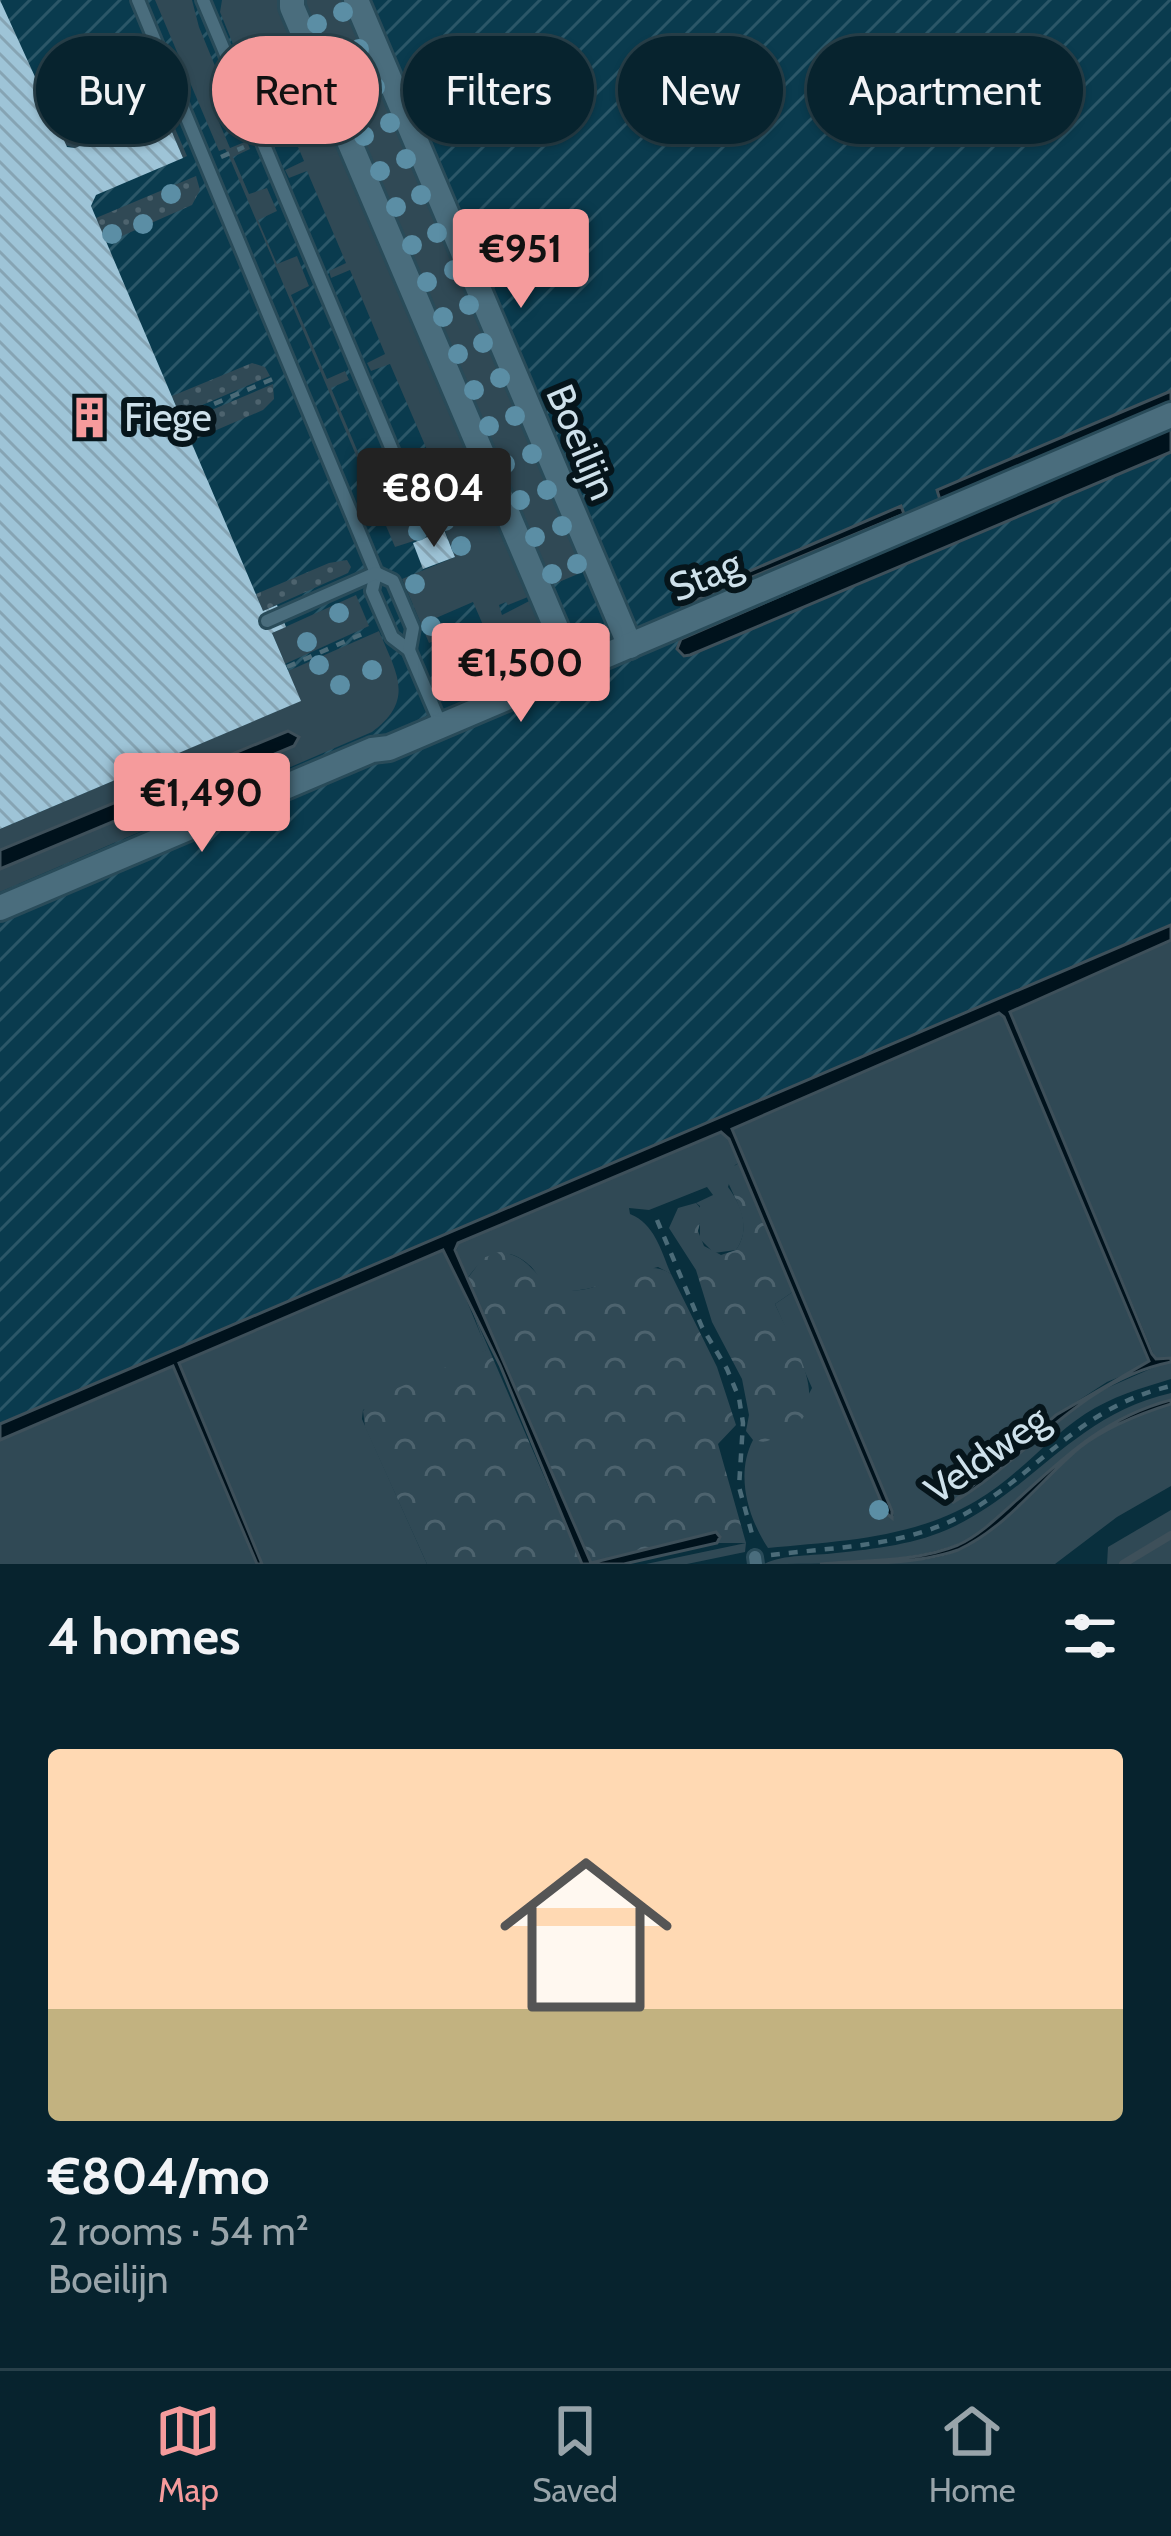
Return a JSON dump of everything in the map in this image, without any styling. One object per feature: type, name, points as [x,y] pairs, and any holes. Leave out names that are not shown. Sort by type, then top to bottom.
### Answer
[{"type":"street","points":[[292,0],[574,670]]},
{"type":"street","name":"Boeilijn","points":[[356,0],[630,646]]},
{"type":"street","name":"Stag","points":[[0,908],[1171,415]]},
{"type":"lane","points":[[138,0],[376,573],[372,591],[392,637],[409,650],[441,726]]},
{"type":"lane","points":[[203,0],[218,36]]},
{"type":"lane","points":[[262,144],[419,514]]},
{"type":"lane","points":[[267,621],[376,573],[393,580],[413,628],[409,650]]},
{"type":"path","points":[[207,162],[250,144]]},
{"type":"path","points":[[181,418],[290,372]]},
{"type":"path","points":[[286,668],[386,624]]},
{"type":"path","points":[[657,1220],[702,1328],[739,1398],[743,1423],[739,1487],[754,1536],[755,1560]]},
{"type":"path","name":"Veldweg","points":[[755,1560],[876,1543],[944,1525],[1007,1486],[1102,1411],[1171,1386]]},
{"type":"shaded area","points":[[0,0],[1171,0],[1171,933],[0,1431]]},
{"type":"shaded area","points":[[1171,391],[1171,402],[940,500],[937,490]]},
{"type":"shaded area","points":[[1171,427],[1171,452],[690,655],[677,649],[681,639]]},
{"type":"shaded area","points":[[901,506],[904,514],[682,606],[680,601]]},
{"type":"shaded area","points":[[288,731],[299,737],[294,746],[0,869],[0,850]]},
{"type":"shaded area","points":[[1171,925],[1171,940],[1010,1012],[1152,1354],[1156,1359],[1171,1358],[1171,1362],[1138,1372],[1082,1403],[952,1503],[1056,1415],[1149,1361],[999,1013],[732,1129],[892,1518],[729,1139],[721,1132],[458,1243],[455,1250],[591,1563],[716,1532],[717,1543],[624,1564],[582,1564],[500,1365],[443,1250],[179,1363],[262,1564],[257,1564],[173,1366],[0,1440],[0,1424]]},
{"type":"shaded area","points":[[1171,1400],[1089,1440],[1007,1517],[958,1550],[909,1561],[820,1564],[908,1557],[958,1545],[989,1525],[1088,1440],[1126,1417]]},
{"type":"green space","points":[[155,0],[192,0],[212,59],[212,134],[188,78],[188,36],[170,36]]},
{"type":"green space","points":[[222,0],[280,0],[295,36],[230,36],[220,12]]},
{"type":"green space","points":[[302,0],[348,0],[363,36],[317,36]]},
{"type":"green space","points":[[379,73],[403,129],[403,144],[409,144],[590,569],[547,587],[362,144],[379,144]]},
{"type":"green space","points":[[216,144],[230,148],[248,144],[250,149],[233,157],[249,194],[267,188],[277,211],[258,220],[277,264],[297,256],[309,286],[291,295],[327,379],[345,371],[349,380],[331,388],[389,526],[408,519],[411,524],[449,501],[390,364],[371,371],[367,363],[385,354],[350,270],[331,278],[329,271],[346,263],[307,171],[289,178],[285,170],[304,161],[297,144],[341,144],[533,595],[499,605],[502,615],[535,598],[559,655],[539,664],[523,627],[510,633],[526,669],[514,674],[469,682],[458,679],[439,662],[490,641],[473,602],[436,618],[444,637],[429,643],[402,579],[455,557],[445,531],[395,547],[228,154],[225,149],[219,151]]},
{"type":"green space","points":[[196,176],[200,190],[192,205],[106,243],[96,218]]},
{"type":"green space","points":[[252,363],[265,367],[270,376],[179,415],[172,396]]},
{"type":"green space","points":[[273,384],[274,399],[263,410],[191,441],[183,422]]},
{"type":"green space","points":[[347,560],[348,573],[263,611],[256,594]]},
{"type":"green space","points":[[356,595],[369,626],[285,664],[272,633]]},
{"type":"green space","points":[[379,631],[396,673],[398,697],[386,720],[372,732],[0,892],[0,869],[293,746],[299,737],[288,731],[0,850],[0,829],[300,701],[288,671]]},
{"type":"green space","points":[[1171,940],[1171,1358],[1156,1360],[1010,1012]]},
{"type":"green space","points":[[999,1013],[1149,1361],[1148,1365],[1107,1382],[1056,1415],[960,1496],[1010,1461],[1082,1399],[1166,1362],[1171,1362],[1171,1379],[1085,1414],[991,1492],[951,1514],[875,1536],[768,1548],[750,1510],[745,1467],[753,1440],[783,1431],[812,1388],[775,1304],[794,1291],[886,1513],[894,1516],[732,1129]]},
{"type":"green space","points":[[721,1132],[728,1136],[739,1163],[728,1187],[743,1218],[736,1250],[714,1253],[700,1239],[700,1206],[696,1203],[713,1195],[707,1187],[649,1210],[629,1208],[651,1231],[671,1274],[658,1267],[593,1287],[556,1290],[546,1286],[520,1258],[503,1253],[487,1258],[467,1279],[456,1256],[458,1243]]},
{"type":"green space","points":[[739,1163],[794,1291],[775,1304],[808,1383],[803,1418],[789,1432],[764,1442],[753,1440],[746,1431],[749,1415],[742,1379],[712,1322],[696,1270],[669,1228],[678,1208],[696,1203],[703,1211],[698,1231],[704,1246],[721,1255],[736,1250],[743,1223],[727,1180],[731,1168]]},
{"type":"green space","points":[[443,1250],[487,1350],[363,1410],[362,1419],[427,1564],[262,1564],[178,1363]]},
{"type":"green space","points":[[499,1252],[522,1260],[545,1281],[565,1290],[592,1288],[650,1268],[671,1274],[717,1367],[736,1425],[718,1444],[746,1543],[717,1543],[720,1540],[591,1564],[467,1279],[483,1258]]},
{"type":"green space","points":[[472,1310],[582,1564],[427,1564],[365,1427],[363,1411],[372,1399],[486,1350]]},
{"type":"green space","points":[[173,1366],[257,1564],[0,1564],[0,1440]]},
{"type":"green space","points":[[1171,1393],[1171,1400],[1092,1438],[985,1528],[958,1544],[889,1559],[764,1564],[896,1545],[939,1533],[982,1511],[1108,1418]]},
{"type":"green space","points":[[1171,1404],[1171,1486],[1117,1517],[1055,1564],[855,1564],[920,1560],[957,1551],[1006,1518],[1089,1441],[1122,1422]]},
{"type":"green space","points":[[1171,1510],[1171,1564],[1107,1564],[1108,1547]]},
{"type":"green space","points":[[746,1543],[745,1552],[687,1564],[646,1564]]},
{"type":"building","name":"Fiege","points":[[0,0],[36,79],[36,144],[75,148],[85,144],[177,144],[183,158],[96,195],[91,206],[263,611],[277,605],[286,627],[272,633],[301,701],[0,829]]},
{"type":"building","points":[[444,530],[455,557],[423,569],[413,543]]},
{"type":"building","points":[[476,633],[480,642],[459,651],[455,642]]},
{"type":"waterway","points":[[1123,1564],[1171,1535]]},
{"type":"place","name":"Fiege","points":[[90,417]]}]
